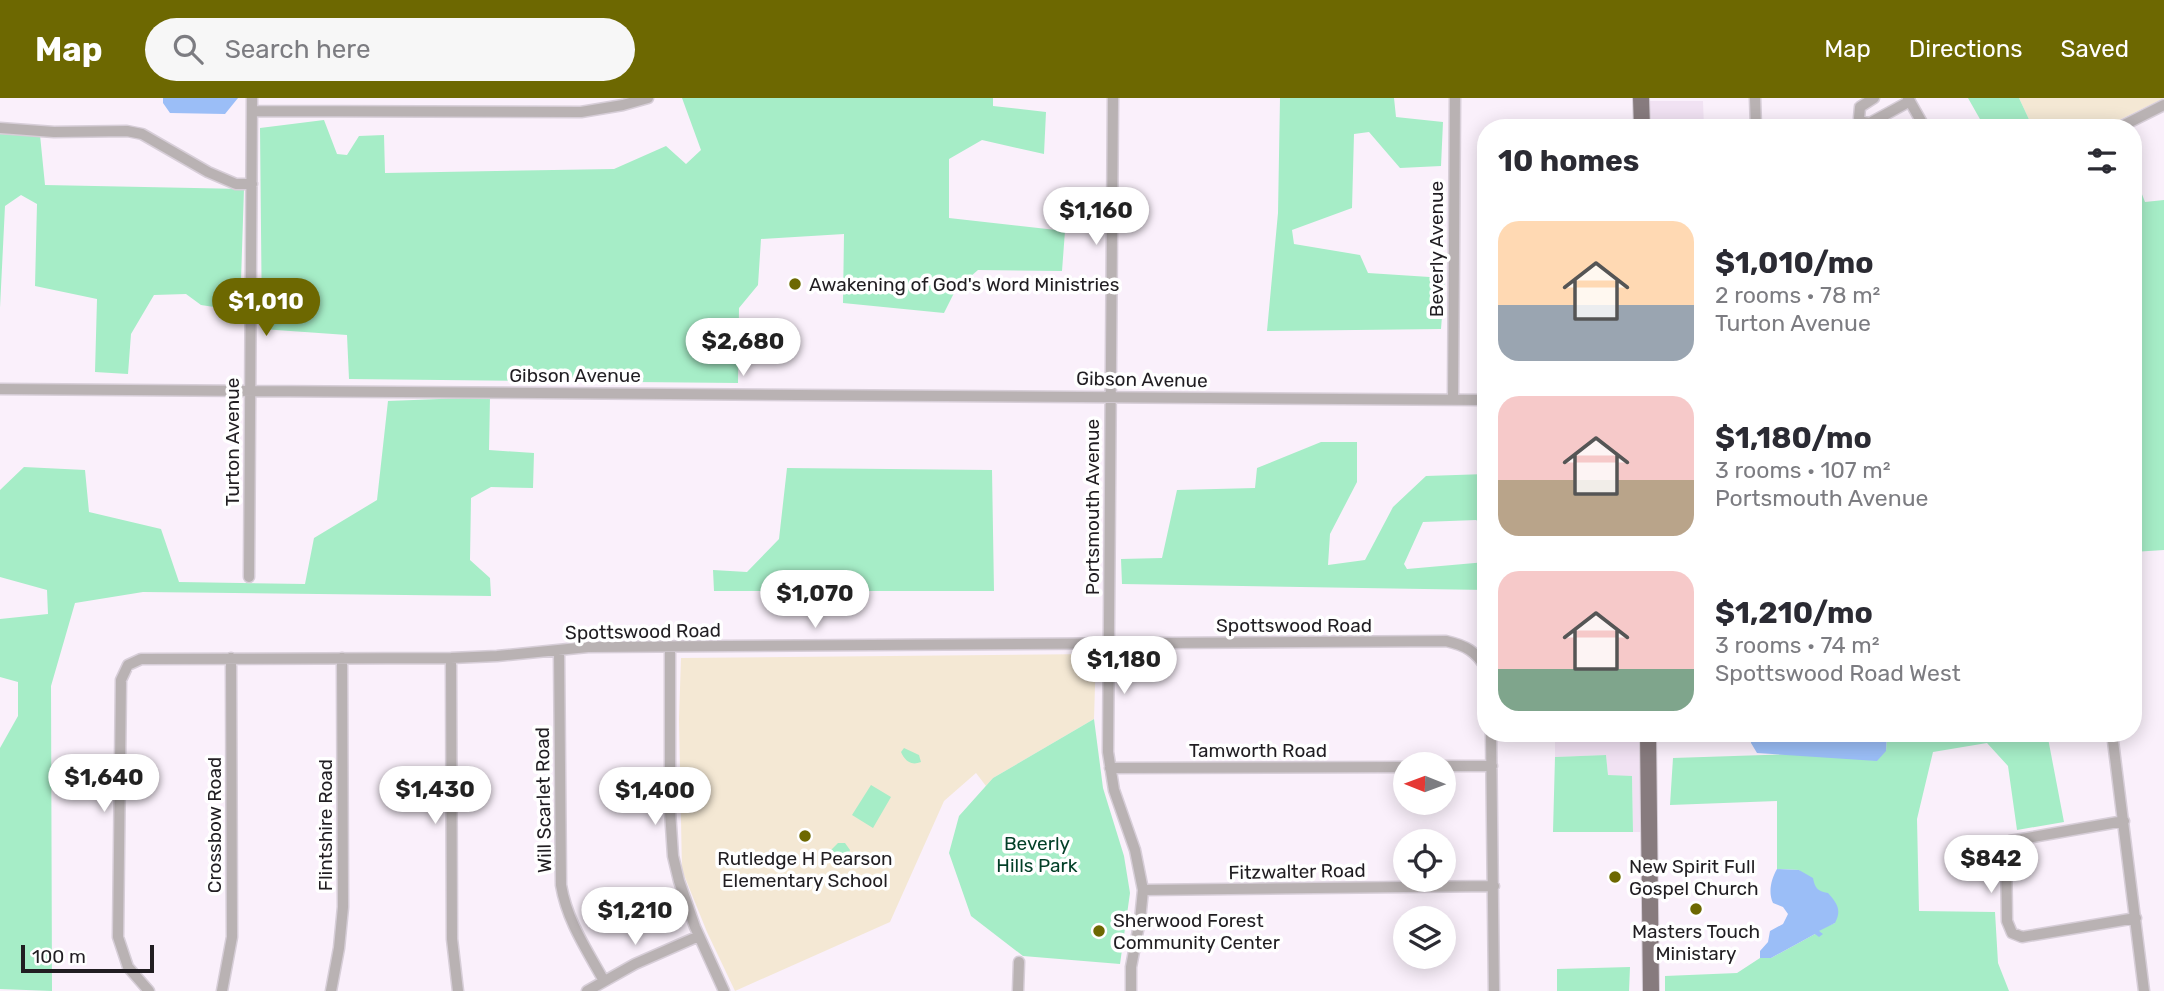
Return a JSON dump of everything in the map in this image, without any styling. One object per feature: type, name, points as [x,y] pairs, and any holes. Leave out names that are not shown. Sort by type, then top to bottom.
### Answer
[{"type":"main road","points":[[1642,98],[1642,119]]},
{"type":"main road","points":[[1648,742],[1651,991]]},
{"type":"street","name":"Turton Avenue","points":[[249,577],[252,98]]},
{"type":"street","points":[[252,111],[581,112],[648,98]]},
{"type":"street","name":"Portsmouth Avenue","points":[[1112,98],[1108,752],[1114,790],[1135,850],[1143,890],[1131,967],[1131,991]]},
{"type":"street","name":"Beverly Avenue","points":[[1453,400],[1455,98]]},
{"type":"street","points":[[1755,98],[1756,119]]},
{"type":"street","points":[[1860,119],[1860,107],[1874,98]]},
{"type":"street","points":[[1876,119],[1909,99],[1920,119]]},
{"type":"street","points":[[2136,119],[2164,105]]},
{"type":"street","points":[[0,128],[54,132],[127,131],[142,134],[208,172],[236,184],[252,184]]},
{"type":"street","name":"Gibson Avenue","points":[[0,389],[1477,400]]},
{"type":"street","name":"Spottswood Road","points":[[149,991],[128,967],[118,937],[121,680],[128,665],[141,659],[451,658],[588,647],[1446,641],[1470,649],[1477,656]]},
{"type":"street","points":[[670,647],[671,832],[679,881],[699,936],[724,991]]},
{"type":"street","name":"Will Scarlet Road","points":[[559,650],[561,885],[574,928],[604,981]]},
{"type":"street","name":"Flintshire Road","points":[[331,991],[343,906],[342,657]]},
{"type":"street","name":"Crossbow Road","points":[[222,991],[232,937],[231,658]]},
{"type":"street","points":[[451,658],[452,939],[458,991]]},
{"type":"street","points":[[1491,742],[1494,991]]},
{"type":"street","points":[[2113,742],[2144,991]]},
{"type":"street","points":[[1456,766],[1492,766]]},
{"type":"street","name":"Tamworth Road","points":[[1110,768],[1393,767]]},
{"type":"street","points":[[2124,821],[2016,839],[2007,843],[2007,920],[2012,933],[2022,937],[2136,918]]},
{"type":"street","name":"Fitzwalter Road","points":[[1143,890],[1494,886]]},
{"type":"street","points":[[587,991],[635,964],[699,936]]},
{"type":"street","points":[[1018,991],[1019,961]]},
{"type":"shaded area","points":[[2019,98],[2164,98],[2121,119],[2029,119]]},
{"type":"shaded area","points":[[1650,101],[1703,101],[1704,119],[1650,119]]},
{"type":"shaded area","name":"Rutledge H Pearson Elementary School","points":[[1096,654],[1094,719],[993,778],[986,786],[976,773],[944,801],[890,922],[735,991],[682,870],[679,719],[681,658]]},
{"type":"shaded area","points":[[1555,742],[1640,742],[1641,832],[1633,832],[1632,776],[1608,776],[1606,755],[1555,757]]},
{"type":"green space","points":[[682,98],[993,98],[993,106],[1046,112],[1044,154],[982,140],[949,159],[949,218],[1065,231],[1062,271],[978,270],[956,289],[944,313],[843,303],[844,234],[761,239],[758,285],[739,308],[738,383],[349,379],[347,335],[262,329],[260,128],[324,120],[337,154],[347,155],[359,136],[384,135],[385,173],[614,169],[666,146],[686,164],[701,150]]},
{"type":"green space","points":[[1280,98],[1394,98],[1396,117],[1443,122],[1441,166],[1400,168],[1369,132],[1354,134],[1352,208],[1292,230],[1294,244],[1360,255],[1368,273],[1445,278],[1441,329],[1267,331],[1278,213]]},
{"type":"green space","points":[[1968,98],[2019,98],[2029,119],[1980,119]]},
{"type":"green space","points":[[0,134],[40,135],[45,185],[244,189],[240,311],[201,305],[186,294],[154,295],[131,334],[128,374],[95,372],[97,299],[35,286],[37,204],[21,195],[5,206],[0,308]]},
{"type":"green space","points":[[2142,194],[2145,202],[2164,200],[2164,550],[2142,551]]},
{"type":"green space","points":[[490,397],[489,450],[534,453],[533,488],[491,487],[471,498],[470,560],[490,578],[491,596],[143,592],[75,603],[51,686],[52,991],[0,989],[0,748],[18,716],[18,682],[0,677],[0,619],[48,614],[47,590],[0,577],[0,490],[24,467],[85,470],[89,512],[161,529],[179,582],[305,584],[314,538],[377,500],[388,401]]},
{"type":"green space","points":[[1321,442],[1357,442],[1357,482],[1330,534],[1328,565],[1365,560],[1393,507],[1426,476],[1477,474],[1477,521],[1423,522],[1404,564],[1407,569],[1477,563],[1477,590],[1122,584],[1121,559],[1162,558],[1177,490],[1255,488],[1257,468]]},
{"type":"green space","points":[[787,468],[992,470],[994,591],[714,591],[713,570],[747,572],[779,539]]},
{"type":"green space","name":"Beverly Hills Park","points":[[1094,719],[1103,788],[1124,856],[1130,893],[1120,964],[1023,956],[971,916],[949,853],[959,816],[993,778]]},
{"type":"green space","points":[[1886,742],[2049,742],[2064,822],[2017,830],[2008,766],[1987,743],[1933,752],[1917,819],[1919,911],[1995,912],[1998,963],[2009,991],[1665,991],[1665,976],[1737,973],[1760,958],[1771,958],[1835,923],[1820,892],[1799,870],[1777,869],[1777,801],[1670,805],[1673,758],[1886,751]]},
{"type":"green space","points":[[904,748],[919,755],[921,762],[911,763],[906,760],[901,752]]},
{"type":"green space","points":[[1606,755],[1608,775],[1632,776],[1633,832],[1553,832],[1555,757]]},
{"type":"green space","points":[[871,785],[891,797],[873,828],[852,815]]},
{"type":"green space","points":[[838,843],[845,843],[850,850],[848,856],[837,864],[829,852]]},
{"type":"green space","points":[[1630,967],[1629,991],[1557,991],[1557,969]]},
{"type":"water","points":[[163,98],[238,98],[225,114],[170,113],[163,103]]},
{"type":"water","points":[[1886,742],[1886,751],[1877,761],[1757,753],[1751,743]]},
{"type":"water","points":[[1777,869],[1799,870],[1813,878],[1817,888],[1828,893],[1834,900],[1838,914],[1835,923],[1819,931],[1823,934],[1819,937],[1815,934],[1771,958],[1760,958],[1760,951],[1768,942],[1770,931],[1783,924],[1788,914],[1771,899],[1771,886]]},
{"type":"place","name":"Awakening of God's Word Ministries","points":[[795,284]]},
{"type":"place","name":"Rutledge H Pearson Elementary School","points":[[805,836]]},
{"type":"place","name":"New Spirit Full Gospel Church","points":[[1615,877]]},
{"type":"place","name":"Masters Touch Ministary","points":[[1696,909]]},
{"type":"place","name":"Sherwood Forest Community Center","points":[[1099,931]]}]
